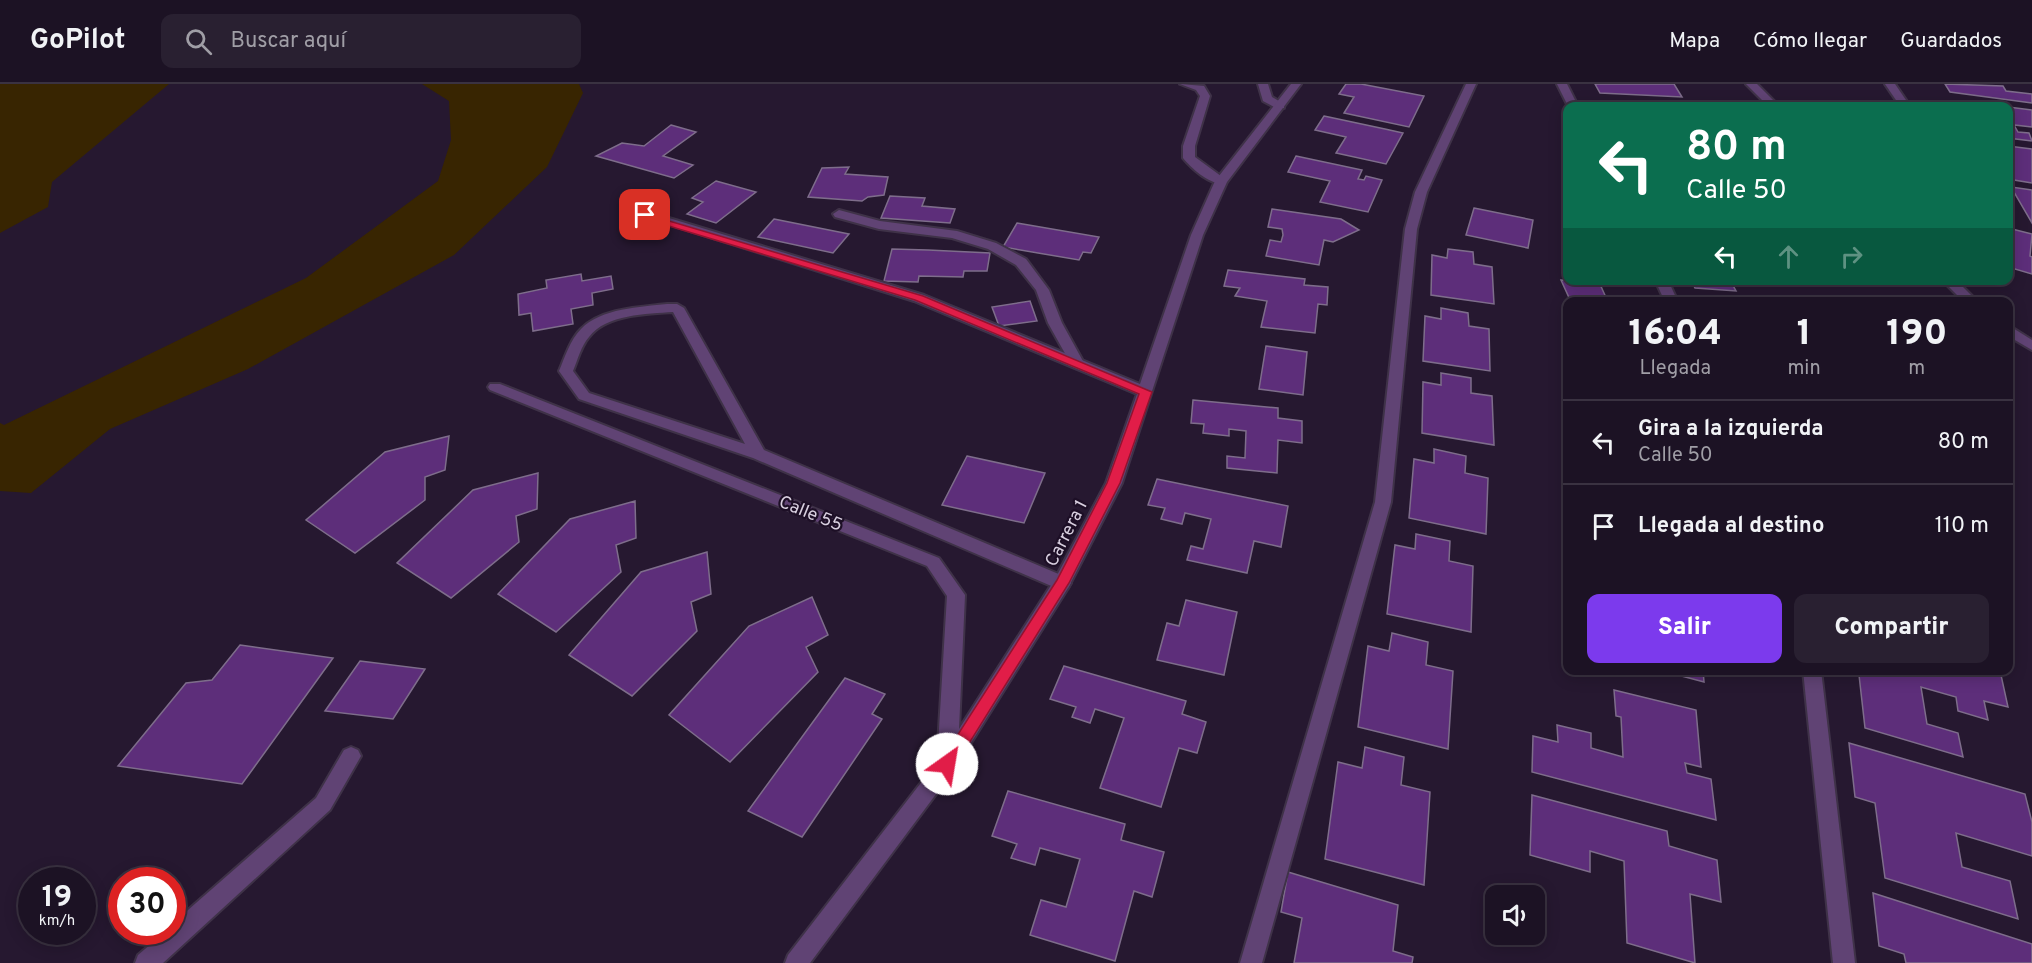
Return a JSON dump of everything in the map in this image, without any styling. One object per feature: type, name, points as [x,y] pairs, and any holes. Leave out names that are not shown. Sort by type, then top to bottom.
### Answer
[{"type":"street","points":[[1185,84],[1200,88],[1205,96],[1189,146],[1189,158],[1199,168],[1221,181]]},
{"type":"street","points":[[1263,84],[1268,99],[1280,106]]},
{"type":"street","name":"Carrera 1","points":[[796,963],[947,764],[1062,583],[1114,483],[1197,236],[1221,181],[1248,143],[1296,84]]},
{"type":"street","points":[[1251,963],[1383,502],[1411,229],[1421,192],[1471,84]]},
{"type":"street","points":[[1562,84],[1571,102]]},
{"type":"street","points":[[1751,84],[1770,102]]},
{"type":"street","points":[[1890,84],[1902,102]]},
{"type":"street","points":[[838,214],[879,225],[953,234],[992,246],[1021,262],[1042,290],[1055,323],[1077,363]]},
{"type":"street","points":[[645,215],[919,298],[1146,392]]},
{"type":"street","points":[[1953,285],[1966,297]]},
{"type":"street","points":[[758,454],[677,308],[642,309],[607,321],[591,327],[578,345],[566,371],[584,396],[758,454],[1062,583]]},
{"type":"street","points":[[2013,333],[2032,346]]},
{"type":"street","name":"Calle 55","points":[[495,387],[933,562],[956,595],[947,764]]},
{"type":"street","points":[[1813,675],[1844,963]]},
{"type":"street","points":[[146,963],[323,804],[351,756]]},
{"type":"shaded area","points":[[0,84],[169,84],[52,182],[48,207],[0,233]]},
{"type":"shaded area","points":[[422,84],[579,84],[583,93],[547,167],[454,255],[248,369],[110,429],[31,493],[0,491],[0,423],[4,425],[306,278],[438,181],[451,140],[449,101]]},
{"type":"building","points":[[1346,84],[1361,84],[1424,96],[1409,127],[1344,113],[1354,97],[1339,94]]},
{"type":"building","points":[[1595,84],[1674,84],[1682,97],[1600,93]]},
{"type":"building","points":[[1945,84],[2003,86],[2006,91],[2032,94],[2032,103],[1950,92]]},
{"type":"building","points":[[2013,108],[2032,110],[2032,127],[2014,125],[2018,132],[2029,133],[2032,141],[2013,139]]},
{"type":"building","points":[[1324,116],[1403,133],[1386,164],[1336,153],[1346,137],[1315,130]]},
{"type":"building","points":[[671,125],[696,132],[663,156],[693,165],[674,178],[596,156],[622,143],[644,146]]},
{"type":"building","points":[[2013,147],[2032,149],[2032,183],[2013,180]]},
{"type":"building","points":[[1296,156],[1362,170],[1358,179],[1364,180],[1366,176],[1382,180],[1368,212],[1320,202],[1330,181],[1288,172]]},
{"type":"building","points":[[849,167],[845,174],[888,177],[884,195],[868,197],[862,201],[808,197],[822,168]]},
{"type":"building","points":[[716,181],[756,192],[716,223],[687,214],[703,202],[692,198]]},
{"type":"building","points":[[2013,187],[2032,190],[2032,223],[2013,190]]},
{"type":"building","points":[[890,196],[925,198],[922,206],[955,209],[950,223],[881,218]]},
{"type":"building","points":[[1474,208],[1533,220],[1528,248],[1466,235]]},
{"type":"building","points":[[1272,209],[1341,219],[1359,230],[1333,242],[1324,240],[1319,265],[1266,256],[1270,240],[1281,242],[1283,235],[1282,229],[1268,227]]},
{"type":"building","points":[[774,219],[849,234],[833,253],[758,237]]},
{"type":"building","points":[[1017,223],[1099,237],[1091,253],[1083,252],[1079,260],[1003,247]]},
{"type":"building","points":[[2013,229],[2032,234],[2030,256],[2032,257],[2032,274],[2013,268]]},
{"type":"building","points":[[892,249],[990,253],[987,271],[964,271],[963,277],[919,276],[918,282],[884,281]]},
{"type":"building","points":[[1448,249],[1473,252],[1474,264],[1492,267],[1494,304],[1431,295],[1432,255],[1447,258]]},
{"type":"building","points":[[1228,270],[1305,279],[1304,285],[1328,287],[1327,305],[1318,304],[1315,333],[1261,327],[1267,301],[1235,296],[1240,288],[1224,286]]},
{"type":"building","points":[[581,274],[582,281],[611,276],[613,289],[592,293],[593,305],[571,309],[573,324],[533,331],[531,313],[519,315],[518,294],[547,288],[546,280]]},
{"type":"building","points":[[1563,285],[1600,285],[1606,297],[1569,297]]},
{"type":"building","points":[[1694,285],[1733,285],[1736,291],[1695,288]]},
{"type":"building","points":[[1030,301],[1037,321],[999,326],[992,307]]},
{"type":"building","points":[[1441,308],[1468,313],[1469,326],[1489,329],[1490,371],[1423,361],[1425,316],[1441,319]]},
{"type":"building","points":[[1266,346],[1307,352],[1303,395],[1259,389]]},
{"type":"building","points":[[1441,373],[1471,378],[1471,393],[1492,396],[1494,445],[1422,433],[1423,382],[1441,385]]},
{"type":"building","points":[[1193,400],[1278,408],[1278,418],[1302,421],[1302,443],[1278,440],[1277,473],[1227,468],[1227,456],[1245,458],[1246,431],[1229,429],[1229,436],[1203,433],[1204,424],[1191,423]]},
{"type":"building","points":[[449,436],[445,470],[425,477],[425,500],[355,553],[306,520],[385,452]]},
{"type":"building","points":[[1434,449],[1466,456],[1465,473],[1488,478],[1486,534],[1409,518],[1414,459],[1434,463]]},
{"type":"building","points":[[967,456],[1045,473],[1024,523],[942,505]]},
{"type":"building","points":[[538,473],[537,509],[516,516],[519,542],[451,598],[397,563],[473,490]]},
{"type":"building","points":[[1157,479],[1288,506],[1281,547],[1254,541],[1247,573],[1187,560],[1191,546],[1203,549],[1211,519],[1185,513],[1182,524],[1161,519],[1165,508],[1148,505]]},
{"type":"building","points":[[635,501],[636,538],[616,545],[621,572],[556,632],[498,594],[570,519]]},
{"type":"building","points":[[1416,534],[1450,541],[1449,561],[1473,566],[1471,632],[1387,614],[1395,545],[1415,549]]},
{"type":"building","points":[[707,552],[711,594],[691,602],[697,631],[632,696],[569,655],[641,572]]},
{"type":"building","points":[[812,597],[828,635],[806,647],[818,672],[730,762],[669,715],[749,626]]},
{"type":"building","points":[[1186,600],[1237,612],[1224,675],[1157,660],[1167,623],[1179,626]]},
{"type":"building","points":[[1392,633],[1428,642],[1426,665],[1453,671],[1448,749],[1358,727],[1368,646],[1389,651]]},
{"type":"building","points":[[240,645],[333,658],[242,784],[118,766],[186,683],[212,680]]},
{"type":"building","points":[[360,661],[425,669],[393,719],[325,711]]},
{"type":"building","points":[[1064,666],[1186,701],[1182,714],[1206,722],[1197,753],[1179,748],[1161,807],[1100,788],[1124,718],[1095,709],[1090,723],[1072,717],[1076,707],[1050,699]]},
{"type":"building","points":[[1678,675],[1703,675],[1704,682]]},
{"type":"building","points":[[1859,675],[2001,675],[2008,707],[1984,701],[1988,720],[1958,711],[1956,697],[1921,687],[1927,724],[1958,733],[1963,757],[1865,728]]},
{"type":"building","points":[[845,678],[885,694],[872,714],[882,719],[802,837],[748,811]]},
{"type":"building","points":[[1614,690],[1696,710],[1701,767],[1685,763],[1687,773],[1711,779],[1716,820],[1532,772],[1533,736],[1558,742],[1557,725],[1591,733],[1591,748],[1623,757],[1621,717],[1616,716]]},
{"type":"building","points":[[1849,743],[2025,794],[2032,822],[2032,856],[1956,833],[1962,867],[2010,881],[2018,919],[1885,878],[1875,803],[1855,797]]},
{"type":"building","points":[[1365,747],[1404,757],[1401,785],[1430,792],[1424,885],[1325,859],[1338,762],[1362,768]]},
{"type":"building","points":[[1008,791],[1125,824],[1121,840],[1164,852],[1152,897],[1134,891],[1115,961],[1030,935],[1041,900],[1066,907],[1080,859],[1040,848],[1035,865],[1011,858],[1017,844],[992,836]]},
{"type":"building","points":[[1532,795],[1667,831],[1669,846],[1717,860],[1721,902],[1690,894],[1695,963],[1627,943],[1624,861],[1590,851],[1590,872],[1530,855]]},
{"type":"building","points":[[1288,872],[1398,905],[1393,951],[1413,957],[1412,963],[1294,963],[1302,918],[1281,912]]},
{"type":"building","points":[[1873,893],[2032,944],[2032,963],[1906,963],[1904,954],[1879,946]]},
{"type":"route","points":[[645,215],[919,298],[1146,392],[1114,483],[1062,583],[947,764]]}]
